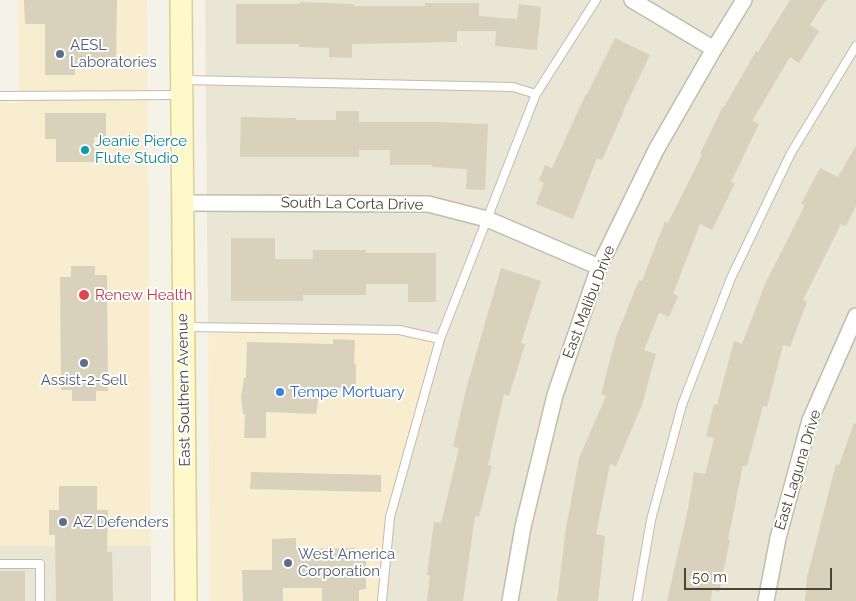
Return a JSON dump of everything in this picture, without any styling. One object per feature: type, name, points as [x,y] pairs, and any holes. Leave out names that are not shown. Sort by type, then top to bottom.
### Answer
[{"type":"main road","name":"East Southern Avenue","points":[[181,0],[186,601]]},
{"type":"street","points":[[632,0],[714,49]]},
{"type":"street","name":"East Malibu Drive","points":[[510,601],[523,527],[555,396],[599,267],[656,150],[744,0]]},
{"type":"street","name":"South La Corta Drive","points":[[182,203],[428,204],[487,219],[599,267]]},
{"type":"street","name":"East Laguna Drive","points":[[766,601],[778,538],[810,420],[856,316]]},
{"type":"lane","points":[[382,601],[390,517],[440,339],[536,94],[596,0]]},
{"type":"lane","points":[[637,601],[651,520],[682,405],[731,278],[791,152],[856,46]]},
{"type":"lane","points":[[0,96],[182,88],[513,87],[536,94]]},
{"type":"lane","points":[[183,327],[399,330],[440,339]]},
{"type":"lane","points":[[0,564],[40,564],[40,601]]},
{"type":"shaded area","points":[[18,0],[147,0],[151,546],[0,546],[0,103],[19,103]]},
{"type":"shaded area","points":[[205,0],[856,0],[856,601],[382,601],[208,327]]},
{"type":"shaded area","points":[[208,327],[399,330],[440,339],[390,517],[382,601],[210,601]]},
{"type":"shaded area","points":[[0,546],[151,546],[151,601],[0,601]]},
{"type":"building","points":[[24,0],[117,0],[116,65],[75,65],[75,75],[45,75],[45,24],[25,24]]},
{"type":"building","points":[[790,0],[826,0],[810,25],[819,31],[799,63],[790,57],[752,121],[759,124],[731,182],[735,183],[712,230],[700,224],[673,294],[678,296],[669,317],[659,313],[644,350],[656,354],[642,405],[616,466],[610,464],[596,534],[605,536],[598,601],[557,601],[566,528],[579,458],[606,396],[601,394],[616,337],[639,280],[642,281],[665,221],[668,223],[702,155],[700,154],[723,106]]},
{"type":"building","points":[[300,2],[354,4],[354,6],[425,6],[425,3],[479,3],[479,16],[517,19],[519,4],[541,7],[537,50],[495,46],[496,31],[457,31],[457,42],[352,44],[352,58],[329,57],[329,48],[299,47],[299,44],[236,44],[236,4],[300,4]]},
{"type":"building","points":[[615,38],[650,55],[602,160],[597,158],[573,219],[536,204],[544,183],[539,180],[545,165],[552,168],[586,94]]},
{"type":"building","points":[[336,111],[359,111],[359,122],[488,124],[485,190],[466,189],[467,169],[432,167],[432,165],[390,165],[390,150],[359,150],[359,157],[240,157],[241,117],[336,120]]},
{"type":"building","points":[[45,113],[106,113],[106,137],[94,137],[95,162],[56,162],[56,139],[45,139]]},
{"type":"building","points":[[856,146],[856,206],[846,226],[841,224],[803,300],[807,302],[790,347],[783,345],[767,407],[763,406],[747,466],[743,465],[719,592],[712,590],[711,601],[667,601],[689,504],[694,472],[705,474],[714,438],[706,436],[714,404],[717,405],[734,341],[742,344],[766,282],[805,205],[801,204],[820,168],[838,177]]},
{"type":"building","points":[[231,238],[275,238],[275,259],[313,259],[313,250],[366,250],[366,253],[436,253],[436,302],[408,302],[408,284],[366,284],[366,295],[303,295],[303,301],[231,301]]},
{"type":"building","points":[[71,266],[95,266],[95,275],[107,275],[108,391],[96,391],[96,401],[72,401],[72,390],[61,390],[60,277],[71,277]]},
{"type":"building","points":[[501,268],[541,281],[521,343],[525,344],[509,396],[504,394],[488,465],[492,466],[479,517],[475,516],[463,601],[427,601],[430,576],[427,575],[434,522],[441,523],[459,448],[453,447],[466,389]]},
{"type":"building","name":"Tempe Mortuary","points":[[333,339],[355,340],[356,388],[320,387],[316,414],[266,412],[266,438],[244,438],[245,414],[243,414],[241,397],[244,378],[246,378],[247,342],[333,344]]},
{"type":"building","points":[[854,423],[856,424],[856,601],[805,601],[807,577],[836,464],[839,465]]},
{"type":"building","points":[[251,472],[381,475],[381,492],[250,489]]},
{"type":"building","points":[[59,486],[97,486],[97,510],[108,510],[107,552],[112,552],[113,601],[56,601],[55,535],[49,535],[49,510],[59,510]]},
{"type":"building","points":[[296,538],[296,549],[355,548],[355,561],[366,561],[366,589],[359,590],[359,601],[322,601],[322,588],[283,588],[283,601],[243,601],[242,570],[272,570],[272,539]]},
{"type":"building","points":[[0,571],[25,571],[25,601],[0,601]]},
{"type":"place","name":"AESL Laboratories","points":[[60,54]]},
{"type":"place","name":"Jeanie Pierce Flute Studio","points":[[85,150]]},
{"type":"place","name":"Renew Health","points":[[84,295]]},
{"type":"place","name":"Assist-2-Sell","points":[[84,363]]},
{"type":"place","name":"Tempe Mortuary","points":[[280,392]]},
{"type":"place","name":"AZ Defenders","points":[[63,522]]},
{"type":"place","name":"West America Corporation","points":[[288,563]]}]
